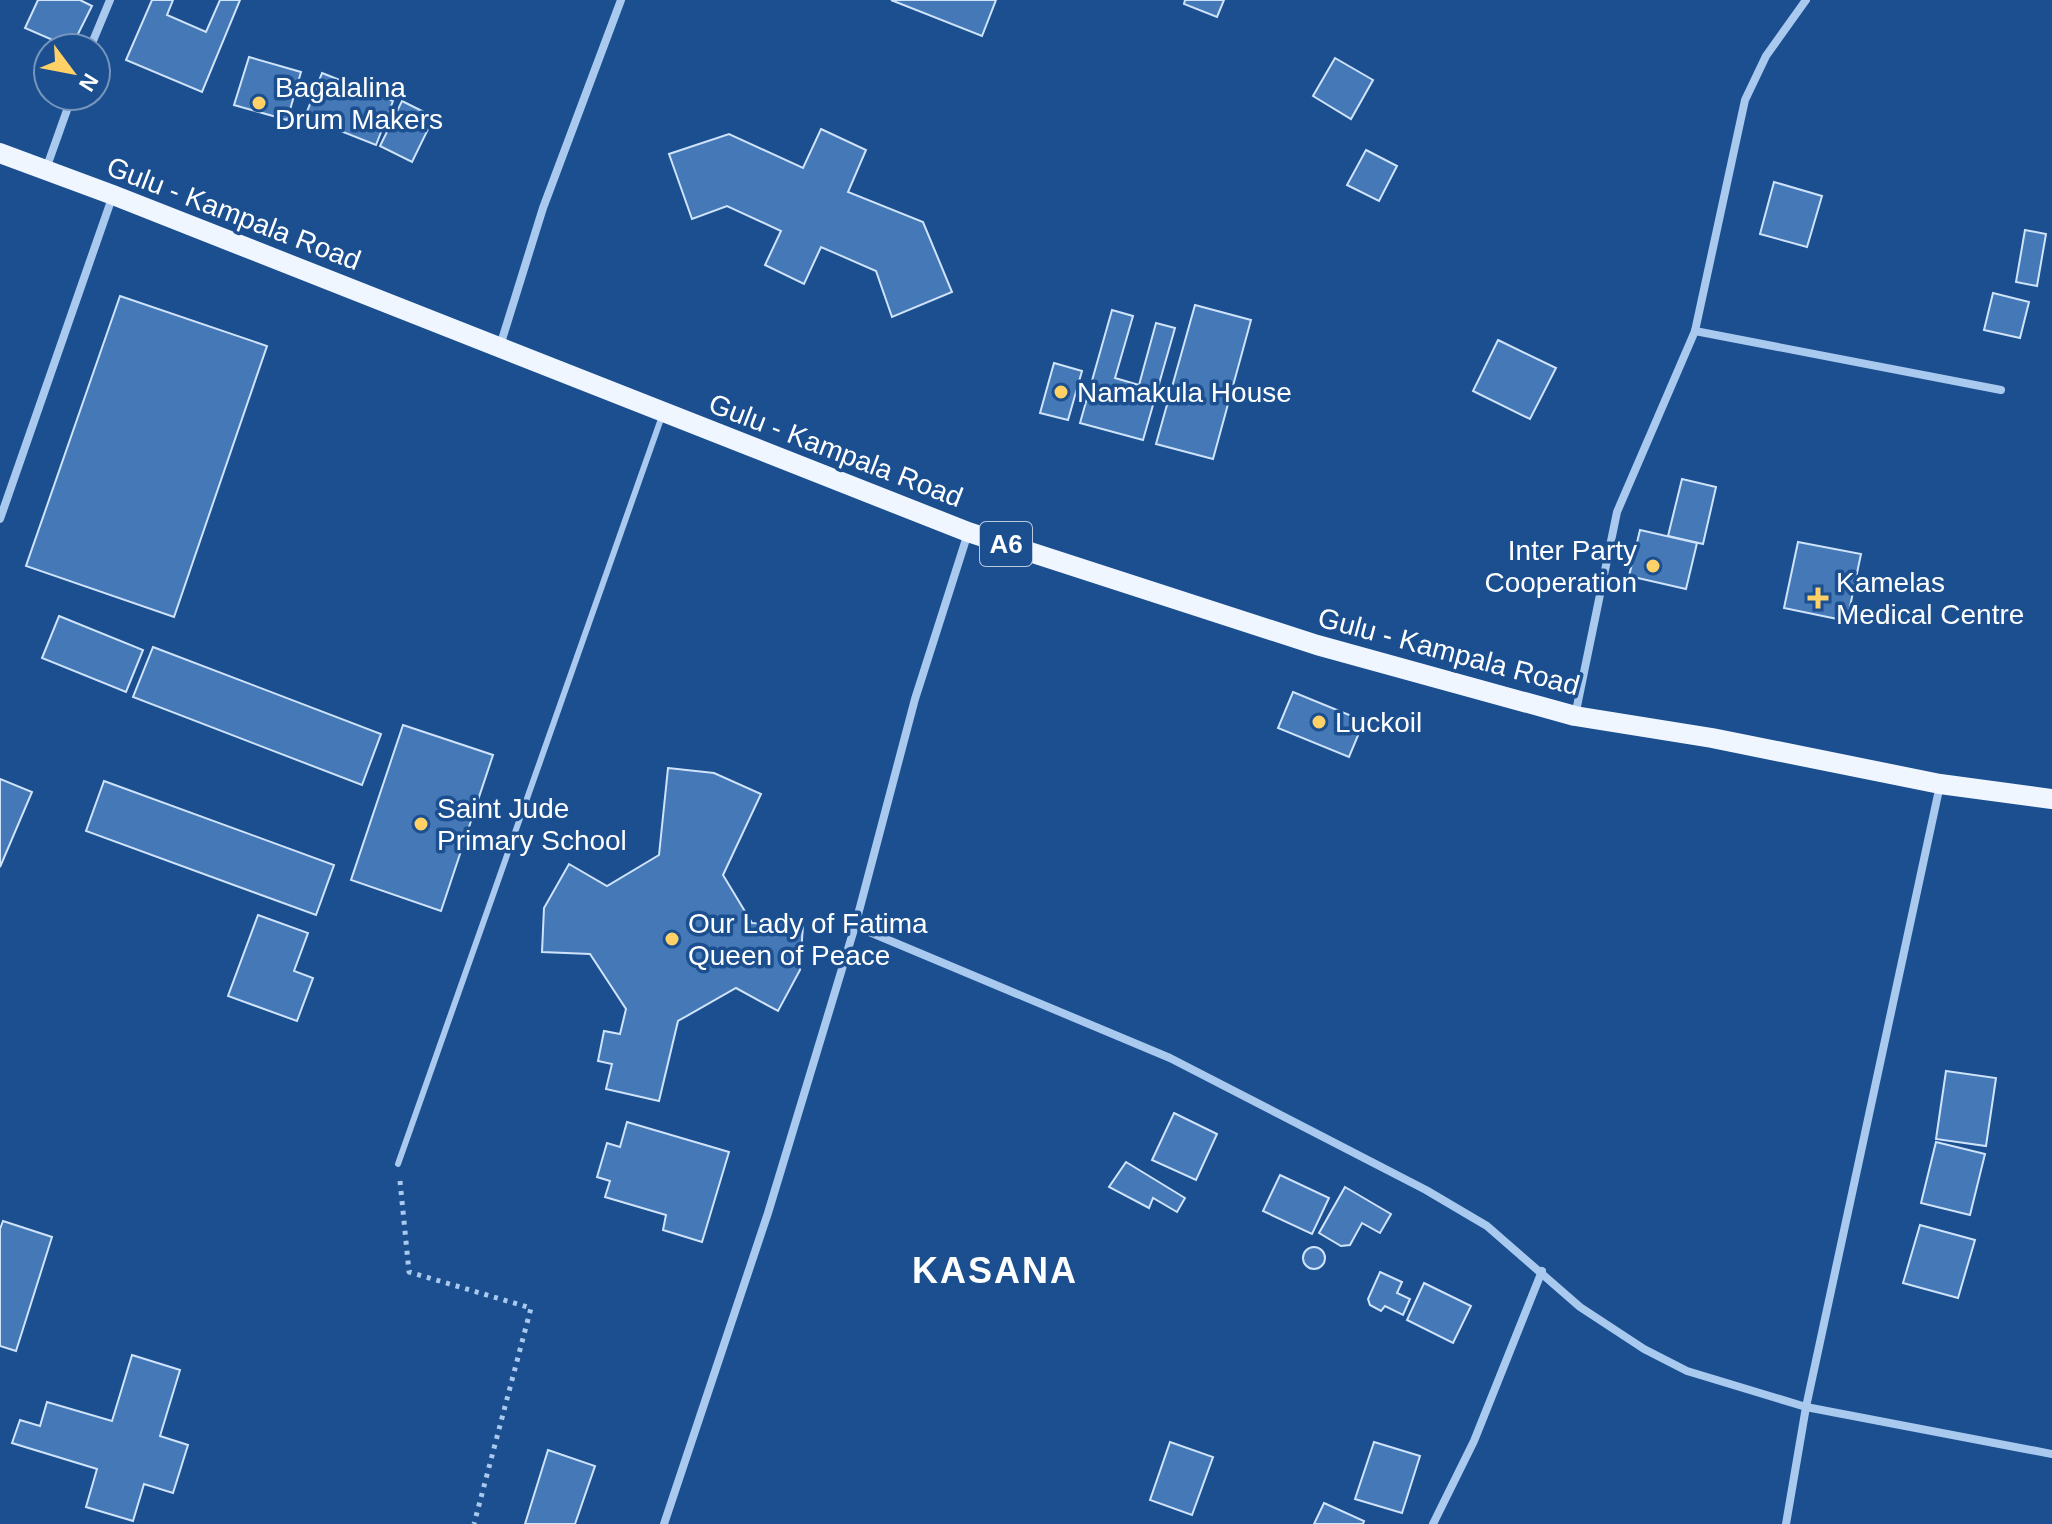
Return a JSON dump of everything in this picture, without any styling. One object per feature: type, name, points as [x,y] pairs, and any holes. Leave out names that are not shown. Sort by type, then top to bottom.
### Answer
[{"type":"main road","name":"Gulu - Kampala Road","points":[[0,153],[968,532],[1317,645],[1575,716],[1712,738],[1940,784],[2052,799]]},
{"type":"street","points":[[97,32],[110,0]]},
{"type":"street","points":[[499,348],[543,208],[621,0]]},
{"type":"street","points":[[1575,716],[1617,512],[1695,331],[1745,100],[1766,56],[1806,0]]},
{"type":"street","points":[[46,170],[66,112]]},
{"type":"street","points":[[0,519],[113,195]]},
{"type":"street","points":[[1695,331],[2001,390]]},
{"type":"street","points":[[664,1524],[768,1213],[855,926],[915,699],[968,532]]},
{"type":"street","points":[[1786,1524],[1806,1407],[1940,784]]},
{"type":"street","points":[[855,926],[1170,1058],[1426,1190],[1487,1226],[1580,1307],[1644,1349],[1687,1371],[1806,1407],[2052,1454]]},
{"type":"street","points":[[1433,1524],[1474,1441],[1542,1271]]},
{"type":"lane","points":[[398,1164],[663,412]]},
{"type":"path","points":[[398,1164],[409,1272],[531,1308],[474,1524]]},
{"type":"building","points":[[38,0],[80,0],[92,6],[79,32],[34,32],[25,28]]},
{"type":"building","points":[[152,0],[173,0],[167,15],[206,32],[220,0],[240,0],[202,92],[126,60]]},
{"type":"building","points":[[891,0],[996,0],[982,36]]},
{"type":"building","points":[[1185,0],[1224,0],[1217,17],[1184,4]]},
{"type":"building","points":[[249,57],[301,72],[287,120],[234,105]]},
{"type":"building","points":[[1335,58],[1373,80],[1351,119],[1313,96]]},
{"type":"building","points":[[322,73],[393,101],[376,145],[305,117]]},
{"type":"building","points":[[402,101],[434,117],[412,162],[380,146]]},
{"type":"building","points":[[821,129],[866,150],[848,192],[923,222],[952,292],[892,317],[876,271],[821,247],[804,284],[765,265],[781,231],[727,206],[692,219],[669,154],[729,134],[803,168]]},
{"type":"building","points":[[1366,150],[1397,166],[1379,201],[1347,185]]},
{"type":"building","points":[[1774,182],[1822,196],[1807,247],[1760,234]]},
{"type":"building","points":[[2025,230],[2046,234],[2037,286],[2016,282]]},
{"type":"building","points":[[1993,293],[2029,302],[2020,338],[1984,330]]},
{"type":"building","points":[[120,296],[267,346],[174,617],[26,566]]},
{"type":"building","points":[[1195,305],[1251,320],[1213,459],[1156,444]]},
{"type":"building","points":[[1112,310],[1133,316],[1115,378],[1139,385],[1156,323],[1175,328],[1143,440],[1080,423]]},
{"type":"building","points":[[1498,340],[1556,368],[1530,419],[1473,391]]},
{"type":"building","name":"Namakula House","points":[[1054,363],[1082,371],[1068,420],[1040,413]]},
{"type":"building","points":[[1682,479],[1716,487],[1703,544],[1668,536]]},
{"type":"building","points":[[1640,530],[1697,543],[1686,589],[1629,576]]},
{"type":"building","points":[[1798,542],[1861,554],[1847,621],[1784,608]]},
{"type":"building","points":[[59,616],[143,650],[126,692],[42,658]]},
{"type":"building","points":[[153,647],[381,734],[362,785],[133,697]]},
{"type":"building","points":[[1293,692],[1364,721],[1349,757],[1278,728]]},
{"type":"building","points":[[403,725],[493,755],[441,911],[351,880]]},
{"type":"building","name":"Our Lady of Fatima Queen of Peace","points":[[668,768],[714,773],[761,794],[723,875],[752,923],[803,925],[800,970],[778,1011],[736,988],[678,1021],[659,1101],[606,1089],[612,1064],[598,1061],[604,1031],[620,1034],[626,1009],[590,954],[542,952],[544,908],[569,864],[607,886],[659,855]]},
{"type":"building","points":[[0,779],[32,792],[0,867]]},
{"type":"building","points":[[104,781],[334,865],[316,915],[86,831]]},
{"type":"building","points":[[258,915],[308,933],[294,971],[313,978],[297,1021],[228,996]]},
{"type":"building","points":[[1946,1071],[1996,1078],[1986,1146],[1936,1139]]},
{"type":"building","points":[[1174,1113],[1217,1134],[1196,1180],[1152,1160]]},
{"type":"building","points":[[627,1122],[729,1152],[702,1242],[663,1230],[666,1215],[605,1197],[610,1181],[597,1177],[607,1143],[620,1147]]},
{"type":"building","points":[[1936,1142],[1985,1154],[1970,1215],[1921,1203]]},
{"type":"building","points":[[1126,1162],[1185,1198],[1177,1212],[1153,1198],[1149,1208],[1109,1187]]},
{"type":"building","points":[[1280,1175],[1329,1198],[1312,1234],[1263,1211]]},
{"type":"building","points":[[1345,1187],[1391,1214],[1380,1233],[1362,1223],[1350,1245],[1341,1246],[1319,1233]]},
{"type":"building","points":[[3,1221],[52,1237],[16,1351],[0,1346],[0,1229]]},
{"type":"building","points":[[1920,1225],[1975,1240],[1958,1298],[1903,1283]]},
{"type":"building","points":[[1314,1247],[1322,1250],[1325,1258],[1322,1266],[1314,1269],[1306,1266],[1303,1258],[1306,1250]]},
{"type":"building","points":[[1380,1272],[1402,1282],[1397,1293],[1410,1299],[1403,1315],[1385,1306],[1381,1311],[1370,1305],[1368,1299]]},
{"type":"building","points":[[1424,1283],[1471,1306],[1453,1343],[1407,1320]]},
{"type":"building","points":[[132,1355],[180,1370],[160,1436],[188,1445],[173,1493],[144,1484],[133,1521],[86,1507],[97,1469],[12,1443],[20,1420],[40,1426],[47,1402],[112,1421]]},
{"type":"building","points":[[1170,1442],[1213,1457],[1192,1515],[1150,1500]]},
{"type":"building","points":[[1374,1442],[1420,1456],[1402,1513],[1355,1499]]},
{"type":"building","points":[[548,1450],[595,1466],[575,1524],[525,1524]]},
{"type":"building","points":[[1324,1503],[1364,1521],[1363,1524],[1314,1524]]},
{"type":"place","name":"Bagalalina Drum Makers","points":[[259,103]]},
{"type":"place","name":"Namakula House","points":[[1061,392]]},
{"type":"place","name":"Inter Party Cooperation","points":[[1653,566]]},
{"type":"place","name":"Kamelas Medical Centre","points":[[1818,598]]},
{"type":"place","name":"Luckoil","points":[[1319,722]]},
{"type":"place","name":"Saint Jude Primary School","points":[[421,824]]},
{"type":"place","name":"Our Lady of Fatima Queen of Peace","points":[[672,939]]},
{"type":"district","name":"KASANA","points":[[995,1270]]}]
